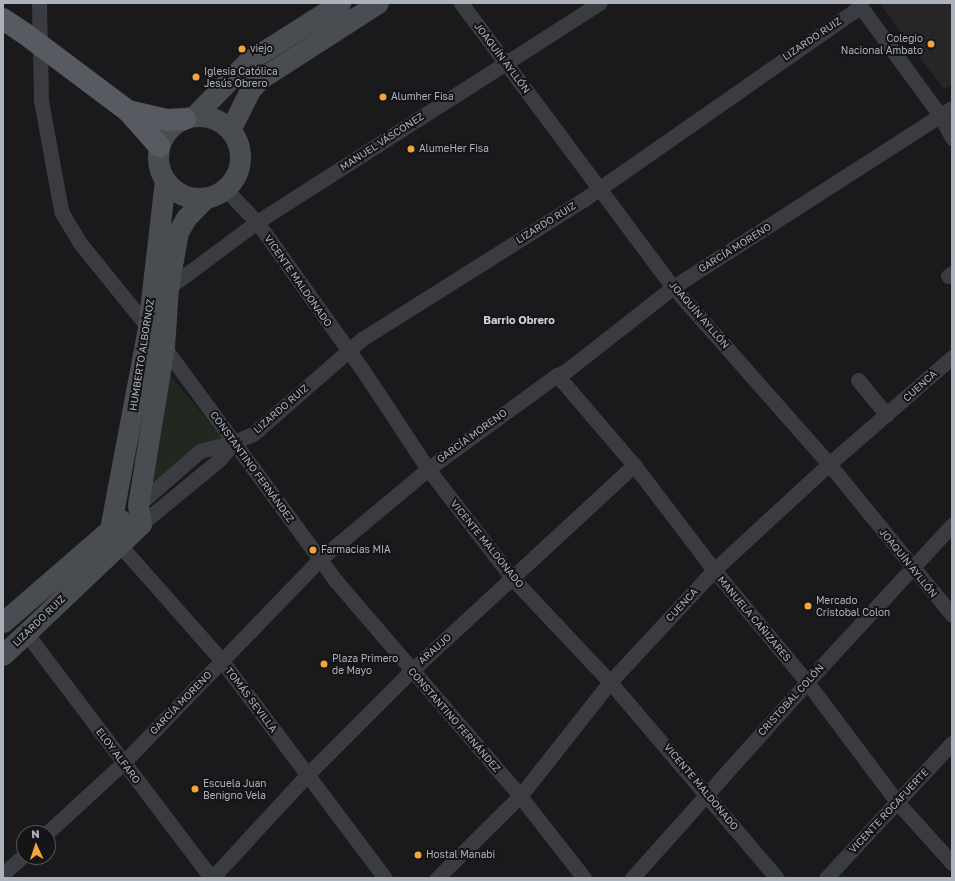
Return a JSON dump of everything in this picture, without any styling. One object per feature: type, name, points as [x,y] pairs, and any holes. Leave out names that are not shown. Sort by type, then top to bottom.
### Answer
[{"type":"main road","points":[[128,111],[166,120],[190,118],[220,122],[230,130],[238,148],[238,167],[216,193],[183,195],[165,181],[160,170],[159,146],[165,134],[190,118],[248,61],[340,3]]},
{"type":"main road","points":[[230,130],[250,90],[260,79],[378,3]]},
{"type":"main road","points":[[3,19],[128,111],[159,146]]},
{"type":"main road","name":"HUMBERTO ALBORNOZ","points":[[115,536],[148,327],[165,181]]},
{"type":"main road","name":"HUMBERTO ALBORNOZ","points":[[140,514],[164,347],[168,288],[178,232],[186,218],[216,193]]},
{"type":"main road","name":"LIZARDO RUIZ","points":[[3,622],[115,536],[140,514]]},
{"type":"main road","name":"LIZARDO RUIZ","points":[[3,656],[115,536]]},
{"type":"street","name":"CONSTANTINO FERNÁNDEZ","points":[[39,3],[41,100],[62,213],[80,243],[164,347],[320,559],[411,671],[520,796],[584,878]]},
{"type":"street","name":"JOAQUÍN AYLLÓN","points":[[461,3],[673,287],[829,464],[911,568],[952,615]]},
{"type":"street","name":"MANUEL VÁSCONEZ","points":[[168,288],[258,222],[600,3]]},
{"type":"street","points":[[859,5],[946,112],[952,138]]},
{"type":"street","name":"LIZARDO RUIZ","points":[[140,514],[200,451],[234,442],[253,434],[362,339],[599,188],[859,5]]},
{"type":"street","name":"GARCÍA MORENO","points":[[56,825],[123,763],[320,559],[428,469],[557,375],[566,371],[673,287],[946,112]]},
{"type":"street","name":"VICENTE MALDONADO","points":[[216,193],[258,222],[362,369],[428,469],[514,579],[610,682],[777,878]]},
{"type":"street","name":"CUENCA","points":[[437,878],[520,796],[610,682],[714,570],[829,464],[952,357]]},
{"type":"street","name":"MANUELA CAÑIZARES","points":[[557,375],[634,466],[714,570],[806,682],[898,803],[952,863]]},
{"type":"street","points":[[858,380],[887,415]]},
{"type":"street","name":"ARAUJO","points":[[211,878],[307,775],[411,671],[514,579],[634,466]]},
{"type":"street","name":"CRISTOBAL COLÓN","points":[[632,878],[806,682],[952,524]]},
{"type":"street","name":"TOMÁS SEVILLA","points":[[115,536],[222,661],[385,878]]},
{"type":"street","name":"ELOY ALFARO","points":[[26,633],[211,878]]},
{"type":"street","name":"VICENTE ROCAFUERTE","points":[[826,878],[898,803],[952,743]]},
{"type":"street","points":[[6,873],[16,863]]},
{"type":"shaded area","name":"Colegio Nacional Ambato","points":[[879,3],[952,3],[952,84],[944,90]]},
{"type":"shaded area","points":[[170,375],[222,437],[151,490]]},
{"type":"place","name":"Colegio Nacional Ambato","points":[[931,44]]},
{"type":"place","name":"viejo","points":[[242,49]]},
{"type":"place","name":"Iglesia Católica Jesús Obrero","points":[[196,77]]},
{"type":"place","name":"Alumher Fisa","points":[[383,97]]},
{"type":"place","name":"AlumeHer Fisa","points":[[411,149]]},
{"type":"place","name":"Farmacias MIA","points":[[313,550]]},
{"type":"place","name":"Mercado Cristobal Colon","points":[[808,606]]},
{"type":"place","name":"Plaza Primero de Mayo","points":[[324,664]]},
{"type":"place","name":"Escuela Juan Benigno Vela","points":[[195,789]]},
{"type":"place","name":"Hostal Manabi","points":[[418,855]]},
{"type":"district","name":"Barrio Obrero","points":[[519,320]]}]
